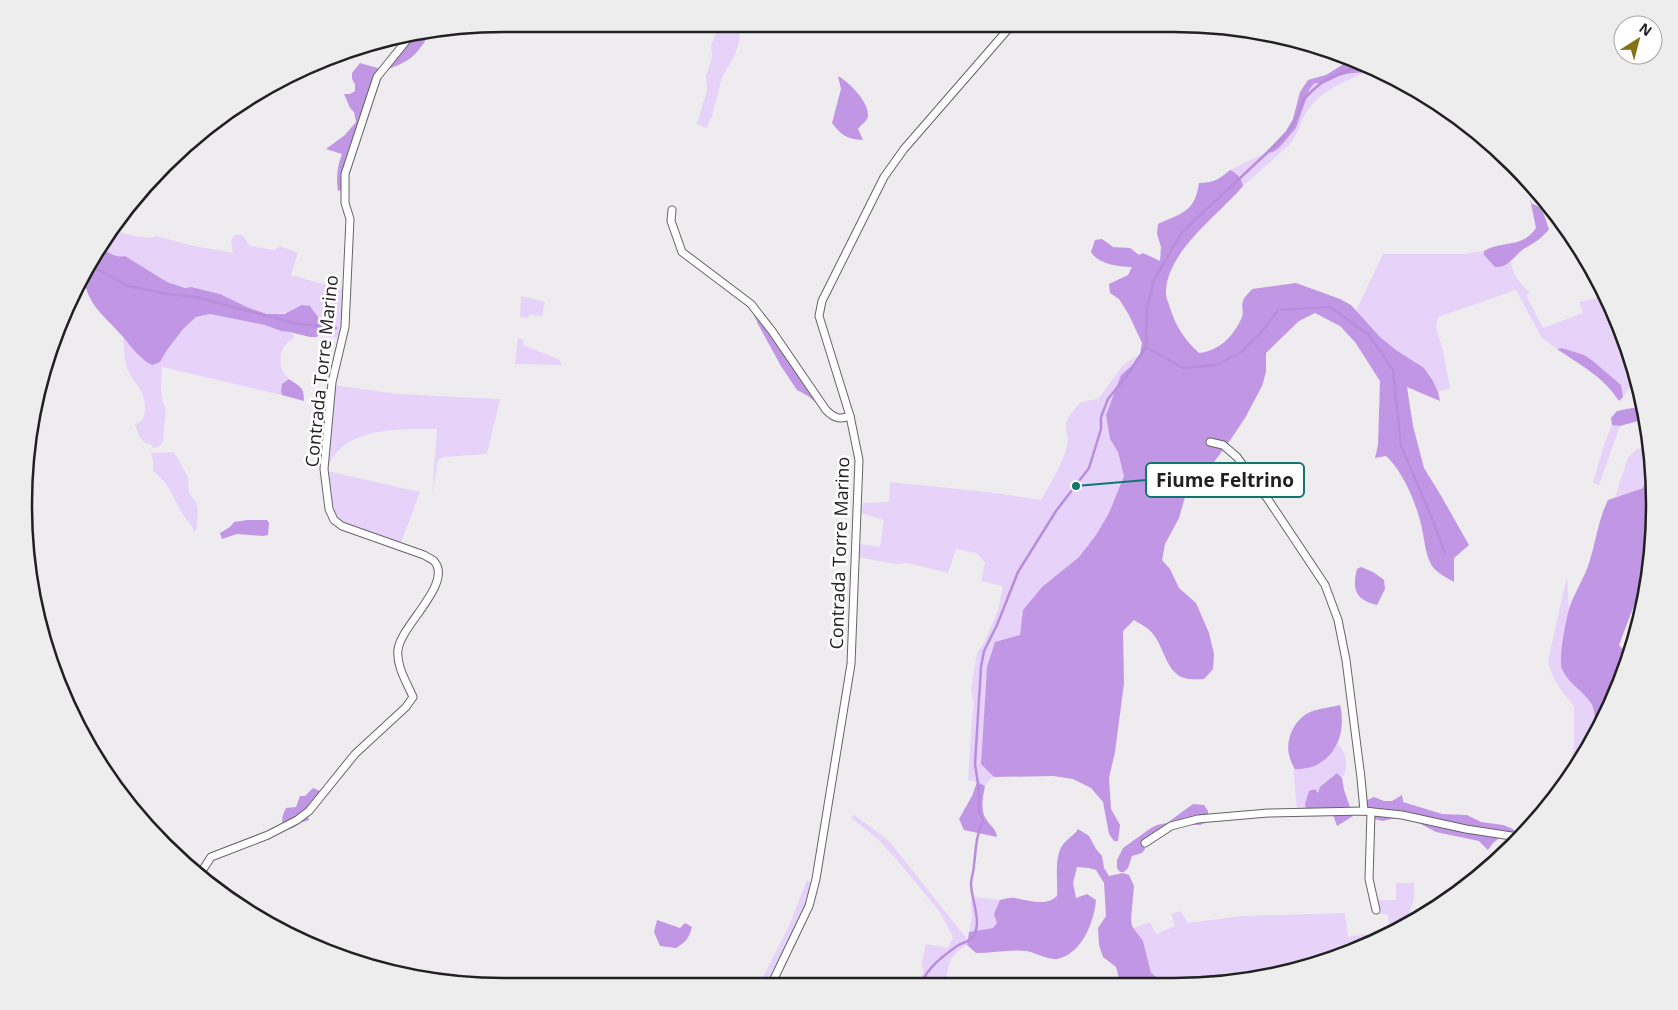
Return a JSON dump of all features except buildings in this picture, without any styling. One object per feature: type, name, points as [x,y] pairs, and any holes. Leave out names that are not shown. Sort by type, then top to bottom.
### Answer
[{"type":"street","name":"Contrada Torre Marino","points":[[775,978],[809,906],[816,879],[851,664],[859,460],[850,416],[819,316],[822,301],[888,170],[904,148],[1006,32]]},
{"type":"street","name":"Contrada Torre Marino","points":[[203,869],[211,857],[268,835],[297,820],[309,811],[355,754],[406,707],[413,697],[399,665],[398,650],[402,636],[437,584],[438,567],[434,561],[424,555],[342,526],[334,520],[329,509],[324,468],[332,383],[345,328],[350,219],[345,204],[345,174],[377,77],[404,44]]},
{"type":"street","points":[[672,210],[671,221],[682,252],[751,304],[772,331],[826,410],[834,417],[842,419],[850,416]]},
{"type":"street","points":[[1210,442],[1223,445],[1237,457],[1325,585],[1338,620],[1346,660],[1368,811],[1369,879],[1376,910]]},
{"type":"street","points":[[1145,843],[1171,826],[1198,819],[1268,813],[1368,811],[1402,815],[1466,829],[1510,836]]},
{"type":"shaded area","points":[[718,32],[740,32],[739,42],[734,57],[722,77],[712,116],[706,128],[697,124],[707,90],[706,76],[712,57],[711,46]]},
{"type":"shaded area","points":[[425,40],[411,58],[386,70],[404,44]]},
{"type":"shaded area","points":[[360,63],[381,69],[371,84],[344,163],[341,179],[342,190],[338,191],[337,172],[342,154],[326,149],[345,135],[356,122],[354,112],[350,108],[344,94],[350,94],[355,91],[352,73]]},
{"type":"shaded area","points":[[1342,65],[1363,72],[1346,74],[1323,83],[1315,83],[1310,88],[1296,128],[1279,148],[1273,152],[1265,153],[1286,131],[1293,119],[1300,92],[1308,80],[1326,75]]},
{"type":"shaded area","points":[[1364,73],[1326,92],[1319,98],[1306,113],[1289,145],[1243,186],[1239,176],[1230,170],[1265,153],[1273,152],[1296,128],[1310,88],[1315,83],[1321,84],[1341,75]]},
{"type":"shaded area","points":[[838,76],[853,88],[865,105],[868,116],[858,129],[863,140],[845,136],[832,123],[841,89]]},
{"type":"shaded area","points":[[1230,170],[1239,176],[1243,186],[1195,235],[1174,263],[1168,278],[1166,297],[1172,315],[1182,333],[1199,353],[1219,346],[1239,324],[1243,315],[1243,301],[1252,289],[1296,283],[1351,305],[1380,337],[1424,368],[1433,381],[1440,401],[1407,387],[1413,426],[1424,468],[1469,545],[1454,558],[1454,582],[1439,573],[1432,566],[1417,510],[1404,480],[1386,456],[1375,458],[1378,445],[1380,381],[1355,342],[1340,326],[1315,313],[1299,321],[1266,353],[1266,372],[1262,386],[1231,439],[1214,462],[1187,490],[1179,518],[1165,544],[1162,560],[1170,569],[1179,588],[1196,603],[1209,633],[1214,654],[1213,669],[1204,679],[1184,678],[1178,675],[1169,665],[1157,639],[1147,628],[1134,620],[1123,631],[1124,683],[1115,752],[1109,778],[1111,809],[1120,825],[1118,841],[1114,841],[1109,834],[1103,802],[1091,788],[1073,779],[1053,776],[994,777],[981,764],[987,667],[995,642],[1020,635],[1023,610],[1042,587],[1079,557],[1096,535],[1109,513],[1124,476],[1118,452],[1110,439],[1106,415],[1121,375],[1135,363],[1140,354],[1142,343],[1119,299],[1110,293],[1109,284],[1128,275],[1132,267],[1104,262],[1094,256],[1091,252],[1095,240],[1102,239],[1113,247],[1130,248],[1139,255],[1143,253],[1160,261],[1161,247],[1157,234],[1158,224],[1180,214],[1191,206],[1199,183],[1216,180]]},
{"type":"shaded area","points":[[1530,199],[1532,204],[1542,210],[1549,229],[1512,260],[1503,266],[1495,267],[1484,255],[1484,251],[1518,242],[1530,235],[1536,228]]},
{"type":"shaded area","points":[[119,232],[147,238],[157,236],[189,245],[233,253],[231,240],[235,235],[242,235],[250,246],[274,250],[280,246],[298,253],[291,275],[340,289],[345,285],[340,338],[324,336],[320,333],[323,327],[310,306],[281,313],[263,313],[250,309],[220,294],[173,284],[155,277],[119,257],[106,252]]},
{"type":"shaded area","points":[[107,251],[116,256],[125,256],[167,282],[185,288],[191,287],[220,294],[249,308],[267,314],[284,314],[302,305],[310,306],[320,321],[322,328],[317,337],[310,337],[281,331],[265,325],[210,314],[196,317],[183,329],[160,362],[152,365],[137,353],[101,313],[86,287]]},
{"type":"shaded area","points":[[1484,251],[1484,255],[1507,264],[1511,262],[1516,276],[1530,294],[1526,295],[1543,328],[1583,313],[1579,302],[1598,298],[1610,324],[1629,383],[1630,387],[1623,397],[1621,385],[1593,361],[1562,348],[1557,349],[1542,338],[1516,290],[1438,317],[1436,327],[1450,388],[1438,392],[1430,376],[1421,366],[1384,341],[1356,311],[1383,254],[1464,254]]},
{"type":"shaded area","points":[[521,296],[545,302],[542,317],[530,314],[528,318],[520,317]]},
{"type":"shaded area","points":[[750,307],[773,336],[820,406],[797,390],[781,366]]},
{"type":"shaded area","points":[[210,314],[291,332],[294,337],[285,345],[281,353],[281,367],[289,379],[282,386],[282,395],[162,367],[161,388],[163,403],[166,408],[163,442],[158,447],[153,448],[151,444],[146,443],[139,435],[135,424],[144,417],[145,403],[142,392],[127,368],[123,337],[141,359],[160,362],[184,327],[195,318]]},
{"type":"shaded area","points":[[518,338],[524,340],[523,345],[558,359],[562,365],[515,364]]},
{"type":"shaded area","points":[[1562,348],[1584,355],[1593,361],[1621,385],[1623,397],[1619,401],[1599,378],[1557,349]]},
{"type":"shaded area","points":[[1140,354],[1135,363],[1121,375],[1106,415],[1110,439],[1118,452],[1124,476],[1109,513],[1096,535],[1079,557],[1042,587],[1023,610],[1020,635],[987,667],[981,764],[994,777],[985,786],[968,780],[974,704],[971,689],[977,653],[984,643],[998,610],[1003,586],[981,581],[985,562],[976,553],[956,549],[948,573],[908,563],[896,564],[858,557],[860,544],[880,547],[884,520],[861,513],[861,503],[889,502],[890,482],[987,492],[1041,500],[1059,468],[1067,447],[1066,425],[1070,415],[1081,402],[1098,399],[1123,365]]},
{"type":"shaded area","points":[[289,379],[302,390],[304,401],[282,395],[282,384]]},
{"type":"shaded area","points":[[333,385],[398,394],[500,399],[487,454],[444,457],[438,460],[432,496],[437,429],[389,430],[373,433],[344,445],[334,456],[327,471],[420,492],[400,545],[335,521],[328,490],[326,454]]},
{"type":"shaded area","points":[[1635,408],[1637,421],[1620,426],[1612,425],[1611,418],[1617,411]]},
{"type":"shaded area","points":[[1612,425],[1620,426],[1599,485],[1593,482]]},
{"type":"shaded area","points":[[1642,448],[1645,484],[1643,488],[1615,497],[1628,458],[1637,449]]},
{"type":"shaded area","points":[[173,452],[188,477],[189,493],[196,502],[198,509],[197,528],[194,532],[168,487],[153,471],[151,453]]},
{"type":"shaded area","points":[[1645,483],[1646,505],[1644,536],[1636,597],[1619,645],[1622,649],[1620,657],[1610,686],[1594,720],[1594,711],[1589,700],[1570,681],[1562,669],[1562,649],[1566,622],[1571,603],[1589,563],[1608,500],[1643,488]]},
{"type":"shaded area","points":[[267,520],[269,523],[268,535],[237,534],[222,539],[220,533],[234,522]]},
{"type":"shaded area","points":[[1361,567],[1373,572],[1384,580],[1385,589],[1377,605],[1364,600],[1357,593],[1355,582],[1357,569]]},
{"type":"shaded area","points":[[1567,576],[1569,608],[1561,653],[1578,690],[1587,697],[1594,710],[1593,721],[1572,758],[1574,746],[1574,706],[1555,680],[1548,661]]},
{"type":"shaded area","points":[[1340,705],[1341,729],[1339,740],[1334,749],[1327,758],[1318,764],[1308,768],[1295,769],[1288,752],[1288,745],[1295,725],[1304,715],[1310,712]]},
{"type":"shaded area","points":[[1338,744],[1346,760],[1346,769],[1342,778],[1337,773],[1323,785],[1306,810],[1297,810],[1293,766],[1295,769],[1329,755]]},
{"type":"shaded area","points":[[1337,773],[1342,778],[1353,816],[1337,826],[1332,812],[1306,810],[1305,804],[1309,791],[1315,789],[1318,793],[1320,787]]},
{"type":"shaded area","points":[[977,782],[985,786],[982,803],[983,811],[997,837],[964,830],[959,819],[972,796]]},
{"type":"shaded area","points":[[313,788],[320,791],[320,795],[308,817],[309,820],[293,828],[286,829],[282,819],[286,808],[296,807],[300,796],[305,796]]},
{"type":"shaded area","points":[[1402,795],[1403,802],[1442,814],[1467,815],[1481,822],[1503,825],[1513,829],[1514,831],[1511,835],[1504,834],[1488,850],[1479,841],[1436,832],[1411,819],[1395,818],[1383,821],[1374,819],[1375,814],[1368,813],[1367,800],[1374,797],[1384,801],[1392,801]]},
{"type":"shaded area","points":[[1193,804],[1204,805],[1208,811],[1208,820],[1205,823],[1200,825],[1180,825],[1144,844],[1145,849],[1142,853],[1132,856],[1128,868],[1124,872],[1120,872],[1117,868],[1117,860],[1123,848],[1151,828],[1167,823]]},
{"type":"shaded area","points":[[854,815],[888,840],[967,939],[967,945],[956,953],[950,961],[947,978],[922,978],[924,968],[921,966],[926,944],[948,948],[953,937],[940,912],[878,839],[851,818]]},
{"type":"shaded area","points":[[1078,829],[1089,836],[1102,856],[1104,868],[1109,876],[1123,873],[1129,875],[1134,886],[1132,926],[1143,941],[1151,973],[1158,978],[1119,978],[1116,967],[1103,957],[1099,945],[1098,928],[1106,916],[1104,883],[1096,870],[1089,868],[1077,867],[1073,883],[1076,898],[1087,894],[1096,900],[1093,918],[1080,944],[1066,956],[1053,959],[1027,951],[976,953],[967,945],[969,932],[993,928],[997,923],[994,914],[1000,900],[1013,898],[1043,902],[1057,896],[1058,857],[1064,844]]},
{"type":"shaded area","points":[[807,880],[811,883],[806,907],[771,978],[763,978],[789,926]]},
{"type":"shaded area","points":[[1396,883],[1414,883],[1414,900],[1409,912],[1412,912],[1389,925],[1388,914],[1379,914],[1378,900],[1396,900]]},
{"type":"shaded area","points":[[976,897],[1000,900],[994,914],[997,923],[993,928],[969,932],[972,916],[971,902]]},
{"type":"shaded area","points":[[1180,911],[1188,923],[1241,916],[1345,913],[1348,937],[1367,934],[1367,936],[1325,952],[1265,968],[1235,973],[1166,978],[1151,973],[1143,941],[1134,928],[1150,922],[1156,934],[1175,926],[1171,914]]},
{"type":"shaded area","points":[[657,920],[680,928],[685,923],[692,927],[690,934],[676,948],[660,946],[654,932]]},
{"type":"waterway","points":[[924,978],[936,962],[957,946],[972,938],[977,928],[971,884],[978,837],[983,821],[979,811],[979,790],[975,764],[981,667],[984,651],[997,625],[1018,572],[1056,511],[1089,468],[1101,429],[1101,417],[1108,399],[1146,347],[1147,308],[1154,280],[1182,232],[1282,139],[1292,127],[1304,99],[1325,80],[1354,68]]},
{"type":"waterway","points":[[96,268],[128,286],[168,294],[196,297],[293,323],[336,328]]},
{"type":"waterway","points":[[1146,347],[1183,368],[1216,365],[1240,353],[1261,333],[1278,310],[1330,307],[1369,335],[1393,370],[1401,446],[1445,553]]},
{"type":"place","name":"Fiume Feltrino","points":[[1076,486]]}]
